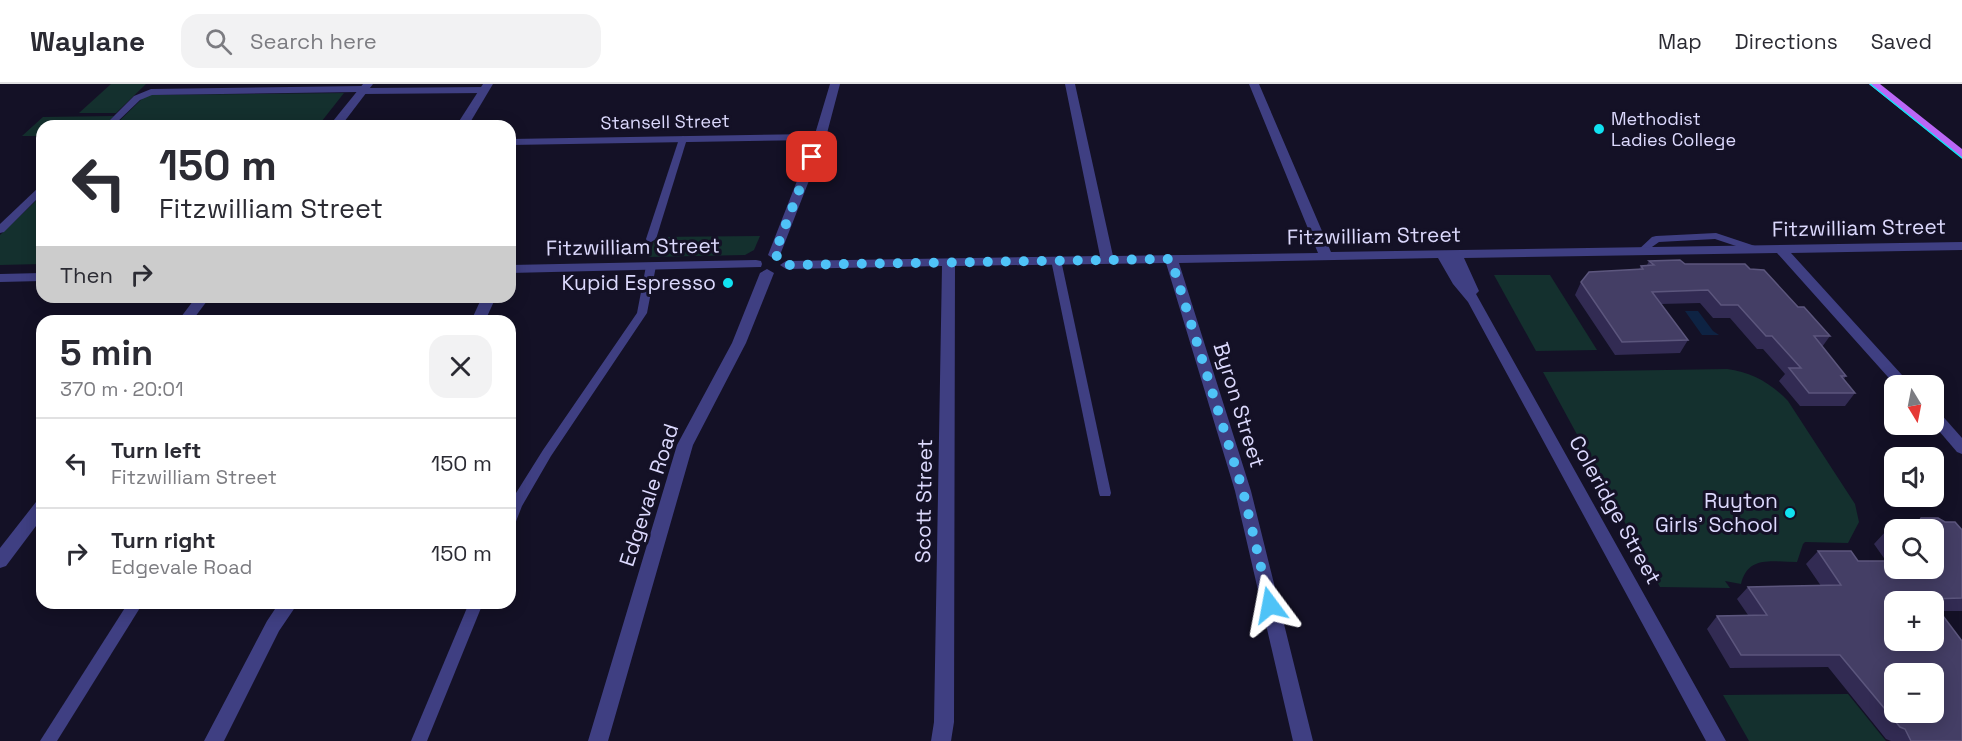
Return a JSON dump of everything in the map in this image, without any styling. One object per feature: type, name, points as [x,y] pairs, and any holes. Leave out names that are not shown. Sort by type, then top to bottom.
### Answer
[{"type":"main road","points":[[1874,84],[1962,155]]},
{"type":"street","points":[[774,255],[820,137],[835,84]]},
{"type":"street","points":[[1070,84],[1107,260]]},
{"type":"street","points":[[1254,84],[1326,256]]},
{"type":"street","points":[[466,120],[487,87]]},
{"type":"street","points":[[340,120],[364,88]]},
{"type":"street","name":"Stansell Street","points":[[516,142],[820,137]]},
{"type":"street","name":"Fitzwilliam Street","points":[[786,265],[1962,246]]},
{"type":"street","points":[[1781,249],[1895,375]]},
{"type":"street","name":"Coleridge Street","points":[[1442,254],[1458,281],[1474,300],[1716,741]]},
{"type":"street","name":"Coleridge Street","points":[[1456,254],[1470,281],[1474,300]]},
{"type":"street","points":[[774,255],[783,258],[786,265],[780,270],[762,269],[761,259],[774,255]]},
{"type":"street","name":"Byron Street","points":[[1171,259],[1243,491],[1303,741]]},
{"type":"street","name":"Scott Street","points":[[941,741],[949,262]]},
{"type":"street","name":"Fitzwilliam Street","points":[[516,269],[651,266],[762,269]]},
{"type":"street","name":"Edgevale Road","points":[[598,741],[685,445],[739,343],[762,269]]},
{"type":"street","points":[[0,278],[36,277]]},
{"type":"street","points":[[1944,427],[1962,448]]},
{"type":"street","points":[[0,561],[36,514]]},
{"type":"street","points":[[214,741],[273,626],[285,609]]},
{"type":"lane","points":[[114,120],[156,84]]},
{"type":"lane","points":[[147,93],[487,87]]},
{"type":"lane","points":[[651,239],[683,140]]},
{"type":"lane","points":[[0,230],[36,195]]},
{"type":"lane","points":[[1056,260],[1105,493]]},
{"type":"lane","points":[[516,505],[547,453],[642,313],[651,266]]},
{"type":"lane","points":[[48,741],[132,609]]},
{"type":"lane","points":[[419,741],[474,609]]},
{"type":"green space","points":[[111,84],[146,84],[116,113],[79,113]]},
{"type":"green space","points":[[344,93],[323,120],[120,120],[146,95]]},
{"type":"green space","points":[[114,116],[110,120],[40,120],[43,117]]},
{"type":"green space","points":[[36,123],[36,136],[22,136]]},
{"type":"green space","points":[[36,201],[36,264],[0,265],[0,235]]},
{"type":"green space","points":[[760,236],[754,250],[745,255],[649,257],[655,237]]},
{"type":"green space","points":[[1494,275],[1550,275],[1597,350],[1536,351]]},
{"type":"green space","points":[[1727,369],[1760,379],[1788,401],[1855,504],[1859,522],[1848,543],[1805,542],[1797,562],[1770,561],[1755,564],[1744,575],[1741,584],[1725,581],[1730,588],[1660,587],[1543,372]]},
{"type":"green space","points":[[1848,694],[1886,741],[1749,741],[1723,695]]},
{"type":"water","points":[[1685,311],[1698,311],[1713,331],[1719,335],[1702,335]]},
{"type":"building","points":[[1680,260],[1685,264],[1745,264],[1750,269],[1764,270],[1798,307],[1804,307],[1830,336],[1814,336],[1846,376],[1841,376],[1855,393],[1809,393],[1789,368],[1801,368],[1772,336],[1766,336],[1738,305],[1721,305],[1708,290],[1652,292],[1688,340],[1622,342],[1581,282],[1589,272],[1643,269],[1641,266],[1654,265],[1649,261]]},
{"type":"building","points":[[1944,521],[1955,522],[1962,530],[1962,598],[1944,599],[1944,591],[1884,591],[1884,651],[1944,651],[1944,617],[1962,641],[1962,741],[1911,741],[1905,729],[1897,723],[1944,723],[1944,663],[1884,663],[1884,708],[1840,655],[1741,655],[1717,616],[1767,615],[1748,587],[1841,585],[1818,551],[1851,551],[1858,561],[1884,561],[1884,579],[1944,579]]},
{"type":"tram line","points":[[1870,84],[1962,158]]},
{"type":"place","name":"Methodist Ladies College","points":[[1599,129]]},
{"type":"place","name":"Kupid Espresso","points":[[728,283]]},
{"type":"place","name":"Ruyton Girls' School","points":[[1790,513]]},
{"type":"route","points":[[812,157],[774,255],[783,258],[786,265],[1171,259],[1243,491],[1270,605]]}]
